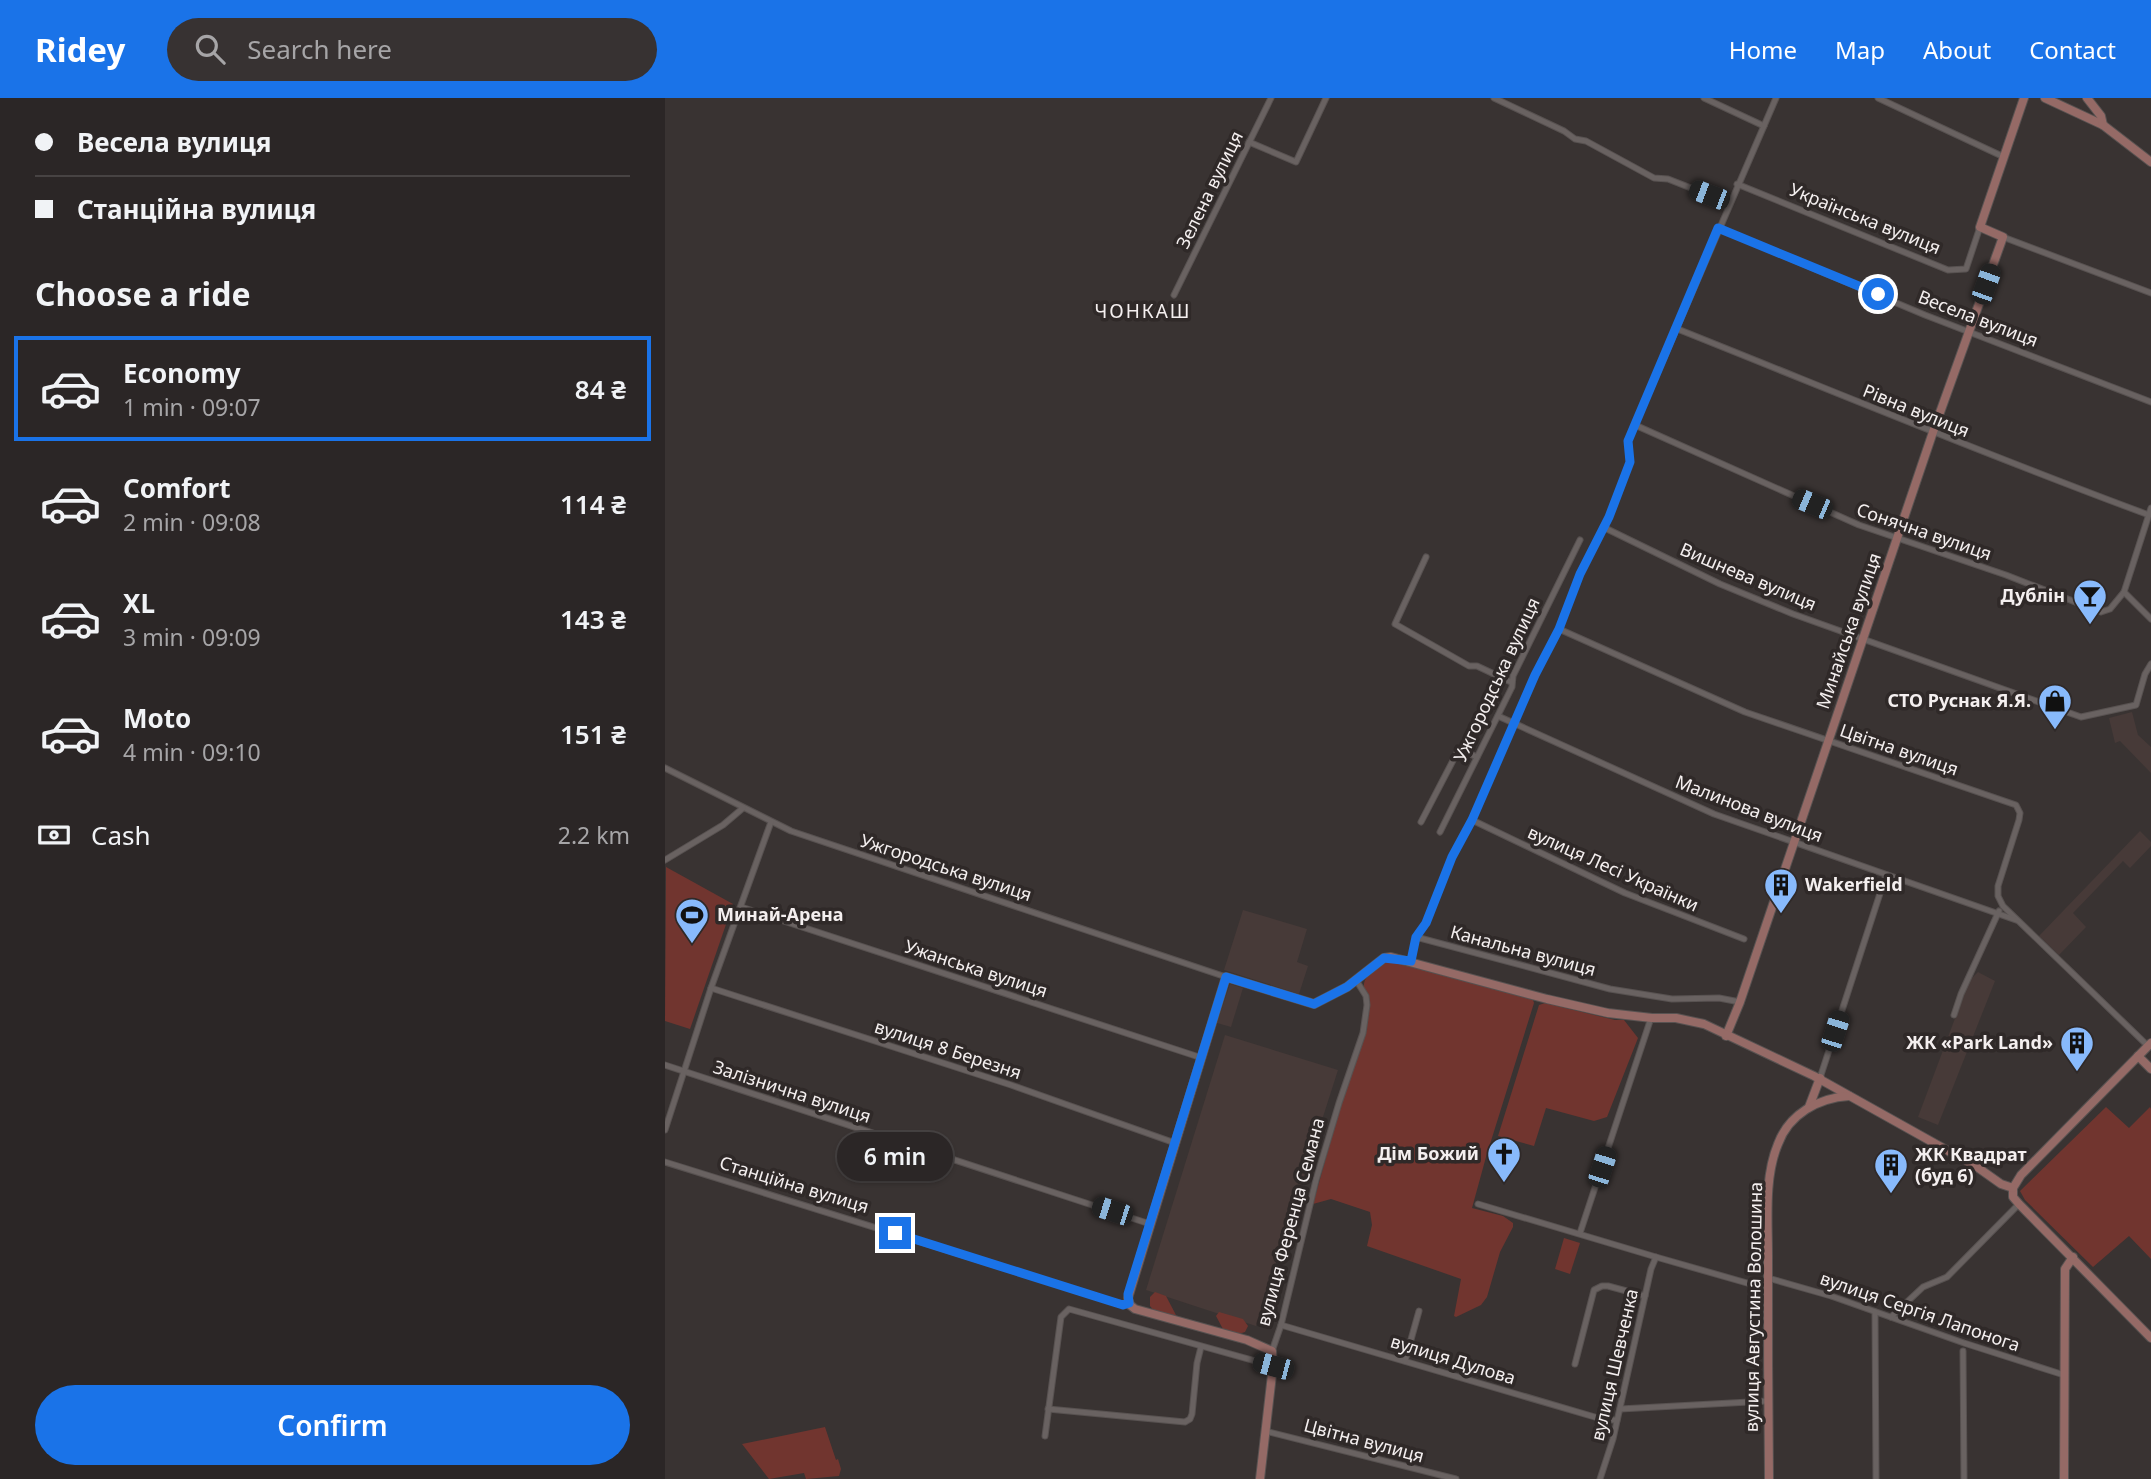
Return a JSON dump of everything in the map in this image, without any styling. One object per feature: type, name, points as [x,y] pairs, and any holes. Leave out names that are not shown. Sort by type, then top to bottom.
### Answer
[{"type":"street","name":"Зелена вулиця","points":[[1174,295],[1271,98]]},
{"type":"street","points":[[1249,142],[1296,162],[1326,98]]},
{"type":"street","points":[[1494,98],[1564,131],[1575,139],[1586,141],[1654,178],[1668,179],[1729,203]]},
{"type":"street","points":[[1703,98],[1764,126]]},
{"type":"street","name":"Канальна вулиця","points":[[1740,1002],[1719,998],[1672,999],[1609,989],[1416,937],[1426,923],[1452,857],[1472,820],[1535,675],[1559,629],[1580,574],[1604,527],[1630,462],[1628,441],[1776,98]]},
{"type":"street","points":[[1878,98],[2004,157]]},
{"type":"street","points":[[2024,98],[1979,227],[2151,293]]},
{"type":"street","points":[[2045,98],[2103,125],[2151,162]]},
{"type":"street","points":[[2087,98],[2101,116],[2103,125]]},
{"type":"street","name":"Українська вулиця","points":[[1737,184],[1948,270],[1966,269],[1979,227]]},
{"type":"street","name":"Весела вулиця","points":[[1718,228],[2151,402]]},
{"type":"street","name":"Минайська вулиця","points":[[1726,1036],[1740,1002],[1933,432],[2003,237]]},
{"type":"street","name":"Рівна вулиця","points":[[1675,328],[2148,515]]},
{"type":"street","name":"Сонячна вулиця","points":[[1635,425],[1859,525],[2101,611],[2110,608],[2124,592]]},
{"type":"street","points":[[2151,508],[2124,592],[2151,619]]},
{"type":"street","name":"Вишнева вулиця","points":[[1604,527],[1720,584],[1793,614],[2081,717],[2136,705],[2151,664]]},
{"type":"street","name":"Ужгородська вулиця","points":[[1440,832],[1512,687],[1511,682],[1580,540]]},
{"type":"street","points":[[1426,558],[1395,624],[1469,666],[1477,666],[1511,682]]},
{"type":"street","name":"Цвітна вулиця","points":[[1559,629],[1745,712],[2016,806],[2020,813],[2019,820],[1998,886],[1998,896],[2003,906]]},
{"type":"street","name":"Малинова вулиця","points":[[1498,716],[1714,814],[2019,921]]},
{"type":"street","points":[[1421,822],[1459,748],[1477,757]]},
{"type":"street","name":"Ужгородська вулиця","points":[[665,768],[771,822],[853,853],[1226,977]]},
{"type":"street","points":[[665,860],[723,825],[743,808]]},
{"type":"street","name":"вулиця Лесі Українки","points":[[1472,820],[1625,893],[1744,939]]},
{"type":"street","points":[[665,1130],[711,988],[771,822]]},
{"type":"street","points":[[1819,1078],[1885,875]]},
{"type":"street","points":[[1954,1015],[1997,913],[2003,906],[2149,1044],[2021,1175],[2013,1188],[2013,1197],[2151,1338]]},
{"type":"street","name":"Ужанська вулиця","points":[[741,907],[1202,1058]]},
{"type":"street","points":[[1411,961],[1416,937]]},
{"type":"street","points":[[1129,1303],[1128,1294],[1226,977],[1314,1004],[1338,993],[1384,958],[1411,961],[1608,1013],[1695,1022],[1819,1078],[1977,1167],[2001,1184],[2013,1188]]},
{"type":"street","name":"вулиця Ференца Семана","points":[[1260,1479],[1273,1366],[1272,1350],[1281,1325],[1316,1180],[1363,1033],[1366,996],[1356,980]]},
{"type":"street","name":"вулиця 8 Березня","points":[[711,988],[1011,1085],[1175,1143]]},
{"type":"street","points":[[1580,1233],[1651,1018]]},
{"type":"street","points":[[2138,1056],[2151,1069]]},
{"type":"street","name":"Залізнична вулиця","points":[[665,1065],[1150,1224]]},
{"type":"street","name":"вулиця Августина Волошина","points":[[1809,1107],[1819,1078]]},
{"type":"street","name":"вулиця Августина Волошина","points":[[1769,1479],[1767,1278],[1771,1167],[1783,1135],[1809,1107],[1832,1097],[1849,1096]]},
{"type":"street","name":"Станційна вулиця","points":[[665,1161],[1123,1305],[1129,1303],[1143,1312],[1247,1340],[1272,1350]]},
{"type":"street","points":[[1478,1204],[1767,1289]]},
{"type":"street","points":[[1891,1317],[1923,1287],[1947,1278],[2019,1204]]},
{"type":"street","name":"вулиця Шевченка","points":[[1601,1479],[1656,1257]]},
{"type":"street","points":[[2064,1479],[2065,1269],[2073,1257]]},
{"type":"street","name":"вулиця Сергія Лапонога","points":[[1767,1278],[1832,1296],[2064,1375]]},
{"type":"street","points":[[1575,1364],[1594,1290],[1608,1286],[1645,1296]]},
{"type":"street","points":[[1045,1436],[1061,1317],[1069,1309],[1273,1366]]},
{"type":"street","points":[[1405,1361],[1419,1311]]},
{"type":"street","points":[[1875,1311],[1876,1479]]},
{"type":"street","name":"вулиця Дулова","points":[[1281,1325],[1605,1420],[1617,1420]]},
{"type":"street","points":[[1048,1409],[1185,1422],[1191,1419],[1201,1347]]},
{"type":"street","points":[[1963,1351],[1964,1479]]},
{"type":"street","points":[[1620,1409],[1768,1401]]},
{"type":"street","name":"Цвітна вулиця","points":[[1265,1431],[1456,1479]]},
{"type":"shaded area","points":[[2132,712],[2138,735],[2151,747],[2151,773],[2120,741],[2115,743],[2109,718]]},
{"type":"shaded area","points":[[2140,831],[2151,842],[2151,846],[2130,868],[2123,861],[2073,913],[2086,927],[2059,955],[2039,936]]},
{"type":"shaded area","name":"Минай-Арена","points":[[666,867],[733,904],[690,1029],[665,1021]]},
{"type":"shaded area","points":[[1243,910],[1307,929],[1297,962],[1308,966],[1299,994],[1224,970]]},
{"type":"shaded area","points":[[1389,961],[1533,1000],[1534,1003],[1472,1208],[1503,1216],[1513,1223],[1513,1227],[1500,1252],[1487,1297],[1481,1305],[1456,1317],[1454,1316],[1461,1279],[1367,1246],[1372,1225],[1370,1212],[1331,1199],[1313,1204],[1369,1004],[1364,982],[1377,968]]},
{"type":"shaded area","points":[[1978,972],[1995,981],[1938,1125],[1918,1117],[1969,981]]},
{"type":"shaded area","points":[[1230,984],[1243,988],[1231,1027],[1217,1023]]},
{"type":"shaded area","points":[[1545,1003],[1624,1020],[1638,1038],[1607,1117],[1594,1121],[1546,1108],[1534,1146],[1498,1136],[1539,1005]]},
{"type":"shaded area","points":[[1225,1035],[1338,1070],[1256,1326],[1146,1290]]},
{"type":"shaded area","points":[[2106,1107],[2129,1128],[2150,1107],[2151,1109],[2151,1259],[2129,1236],[2093,1267],[2025,1200],[2020,1191]]},
{"type":"shaded area","points":[[1564,1238],[1580,1243],[1570,1274],[1555,1269]]},
{"type":"shaded area","points":[[1155,1292],[1166,1296],[1177,1317],[1154,1311],[1150,1306],[1150,1297]]},
{"type":"shaded area","points":[[1219,1312],[1243,1319],[1248,1326],[1245,1332],[1235,1335],[1224,1331],[1216,1316]]},
{"type":"shaded area","points":[[825,1427],[841,1469],[839,1476],[806,1479],[804,1473],[769,1479],[742,1444]]},
{"type":"place","name":"Дублін","points":[[2090,626]]},
{"type":"place","name":"СТО Руснак Я.Я.","points":[[2055,731]]},
{"type":"place","name":"Wakerfield","points":[[1781,915]]},
{"type":"place","name":"Минай-Арена","points":[[692,945]]},
{"type":"place","name":"ЖК «Park Land»","points":[[2077,1073]]},
{"type":"place","name":"Дім Божий","points":[[1504,1184]]},
{"type":"place","name":"ЖК Квадрат (буд 6)","points":[[1891,1195]]},
{"type":"district","name":"ЧОНКАШ","points":[[1143,311]]},
{"type":"route","points":[[895,1233],[1123,1305],[1129,1303],[1128,1294],[1226,977],[1314,1004],[1347,987],[1384,958],[1411,961],[1416,937],[1426,923],[1461,837],[1472,820],[1535,675],[1559,629],[1580,574],[1609,517],[1630,462],[1628,441],[1718,228],[1878,294]]}]
